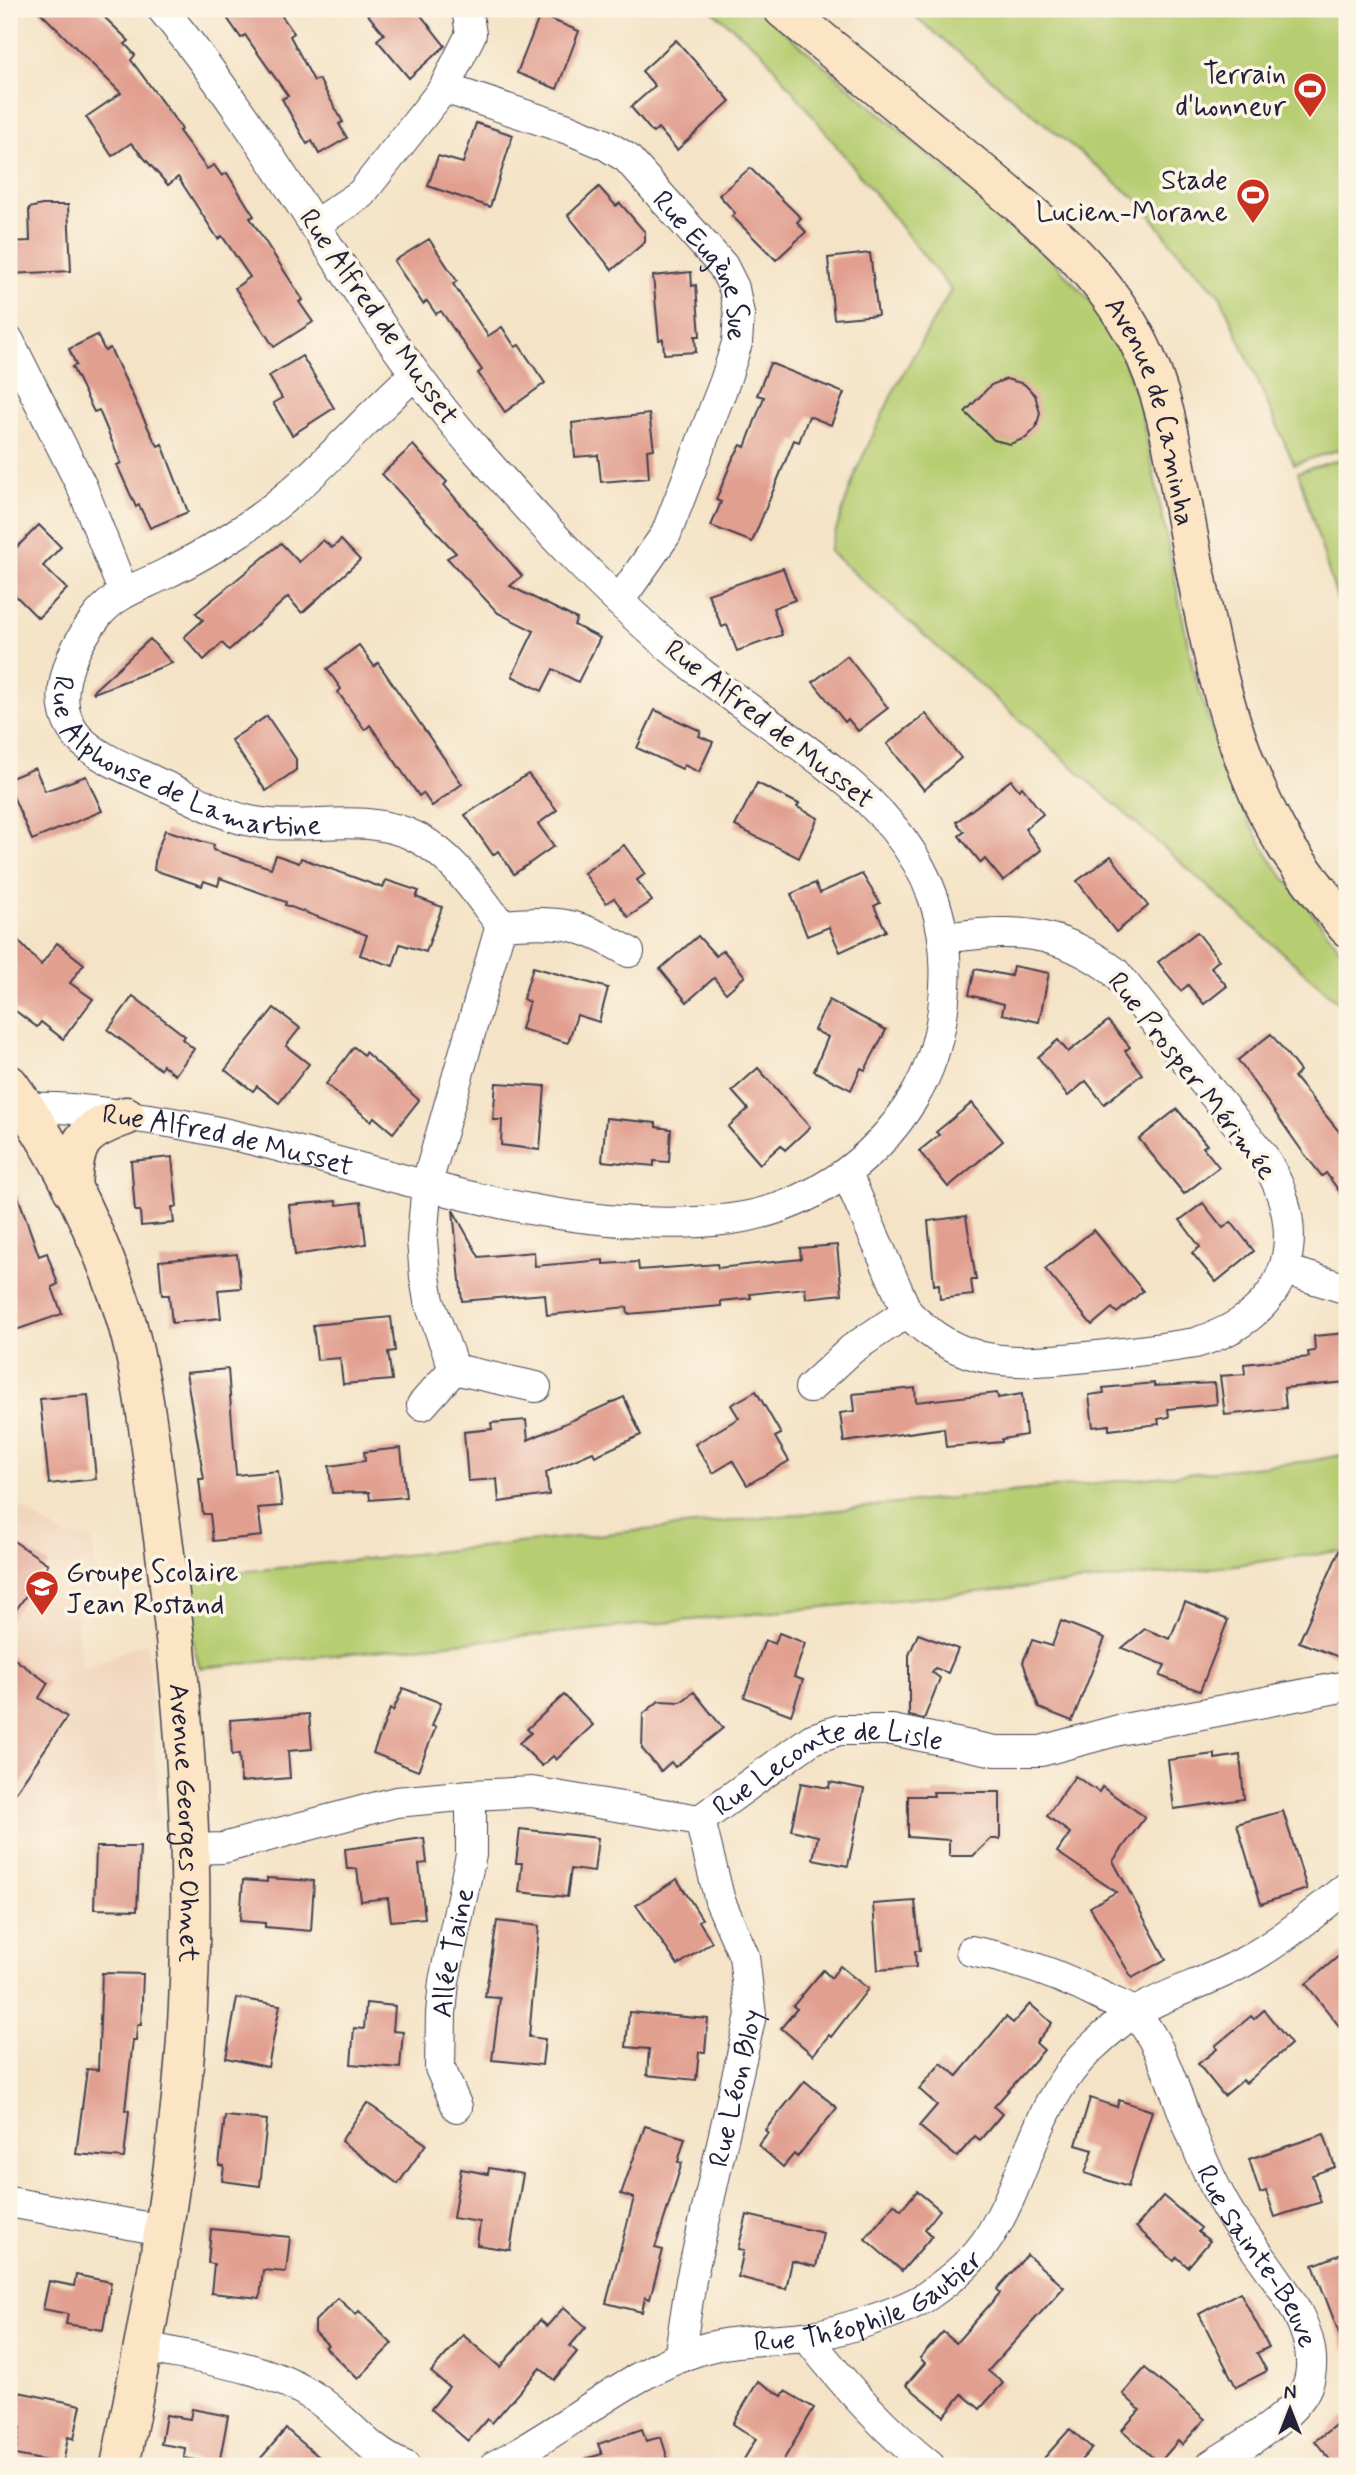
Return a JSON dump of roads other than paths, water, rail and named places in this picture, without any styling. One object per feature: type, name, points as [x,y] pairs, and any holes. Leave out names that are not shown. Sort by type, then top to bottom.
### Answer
[{"type":"street","name":"Rue Alfred de Musset","points":[[15,1101],[202,1128],[480,1198],[578,1216],[687,1222],[735,1218],[774,1210],[847,1174],[888,1132],[912,1100],[928,1070],[945,997],[944,938],[931,889],[914,854],[879,808],[856,786],[695,668],[619,601],[571,554],[475,449],[415,374],[224,88],[162,9]]},
{"type":"street","points":[[314,225],[361,194],[444,88],[471,34],[467,9]]},
{"type":"street","name":"Avenue de Caminha","points":[[783,9],[1049,228],[1090,269],[1112,298],[1139,343],[1157,389],[1170,436],[1211,650],[1238,743],[1290,851],[1347,927]]},
{"type":"street","name":"Avenue de Caminha","points":[[817,9],[1067,215],[1116,266],[1138,295],[1157,329],[1184,406],[1196,453],[1233,650],[1247,706],[1268,761],[1297,821],[1347,893]]},
{"type":"street","name":"Rue Eugène Sue","points":[[444,88],[568,129],[604,144],[627,158],[723,266],[734,288],[739,314],[737,343],[725,381],[666,534],[619,601]]},
{"type":"street","points":[[9,341],[82,487],[123,591]]},
{"type":"street","name":"Rue Alphonse de Lamartine","points":[[415,374],[284,500],[242,530],[169,573],[123,591],[99,614],[76,648],[65,673],[62,701],[68,720],[82,742],[106,758],[247,820],[272,824],[369,823],[418,838],[446,857],[501,925]]},
{"type":"street","points":[[454,1369],[429,1301],[425,1277],[422,1240],[427,1184],[501,925],[551,921],[564,923],[604,938],[629,952]]},
{"type":"street","name":"Rue Prosper Mérimée","points":[[944,938],[980,933],[1043,936],[1090,952],[1115,972],[1263,1156],[1276,1177],[1288,1217],[1290,1249],[1286,1270]]},
{"type":"street","name":"Avenue Georges Ohnet","points":[[15,1101],[49,1143],[118,1293],[140,1388],[175,1626],[191,1849],[184,2061],[162,2231],[120,2466]]},
{"type":"street","name":"Avenue Georges Ohnet","points":[[72,1189],[75,1152],[83,1137],[126,1116]]},
{"type":"street","points":[[847,1174],[890,1279],[907,1312],[924,1330],[950,1346],[978,1357],[1026,1363],[1195,1343],[1222,1335],[1243,1322],[1262,1304],[1286,1270],[1347,1289]]},
{"type":"street","points":[[810,1388],[852,1349],[907,1312]]},
{"type":"street","points":[[454,1369],[536,1387]]},
{"type":"street","points":[[422,1405],[454,1369]]},
{"type":"street","name":"Rue Leconte de Lisle","points":[[191,1849],[223,1848],[396,1802],[471,1795],[532,1792],[701,1820],[812,1740],[839,1730],[892,1730],[995,1751],[1041,1751],[1119,1730],[1347,1686]]},
{"type":"street","name":"Allée Taine","points":[[457,2107],[440,2068],[441,2014],[444,1981],[471,1855],[471,1795]]},
{"type":"street","name":"Rue Léon Bloy","points":[[679,2358],[691,2280],[751,2015],[744,1956],[720,1901],[701,1820]]},
{"type":"street","name":"Rue Théophile Gautier","points":[[494,2466],[545,2440],[604,2396],[679,2358],[738,2341],[807,2337],[873,2318],[922,2299],[968,2263],[989,2236],[1055,2092],[1091,2048],[1134,2013],[1242,1963],[1290,1934],[1347,1887]]},
{"type":"street","points":[[971,1951],[1010,1958],[1046,1969],[1134,2013]]},
{"type":"street","name":"Rue Sainte-Beuve","points":[[1134,2013],[1164,2060],[1206,2169],[1228,2210],[1293,2306],[1307,2335],[1312,2356],[1307,2390],[1292,2410],[1210,2466]]},
{"type":"street","points":[[9,2202],[162,2231]]},
{"type":"street","points":[[807,2337],[843,2383],[879,2421],[930,2466]]},
{"type":"street","points":[[143,2347],[236,2366],[291,2384],[318,2399],[376,2450],[405,2466]]},
{"type":"place","name":"Terrain d'honneur","points":[[1310,119]]},
{"type":"place","name":"Stade Lucien-Morane","points":[[1253,225]]},
{"type":"place","name":"Groupe Scolaire Jean Rostand","points":[[42,1617]]}]
